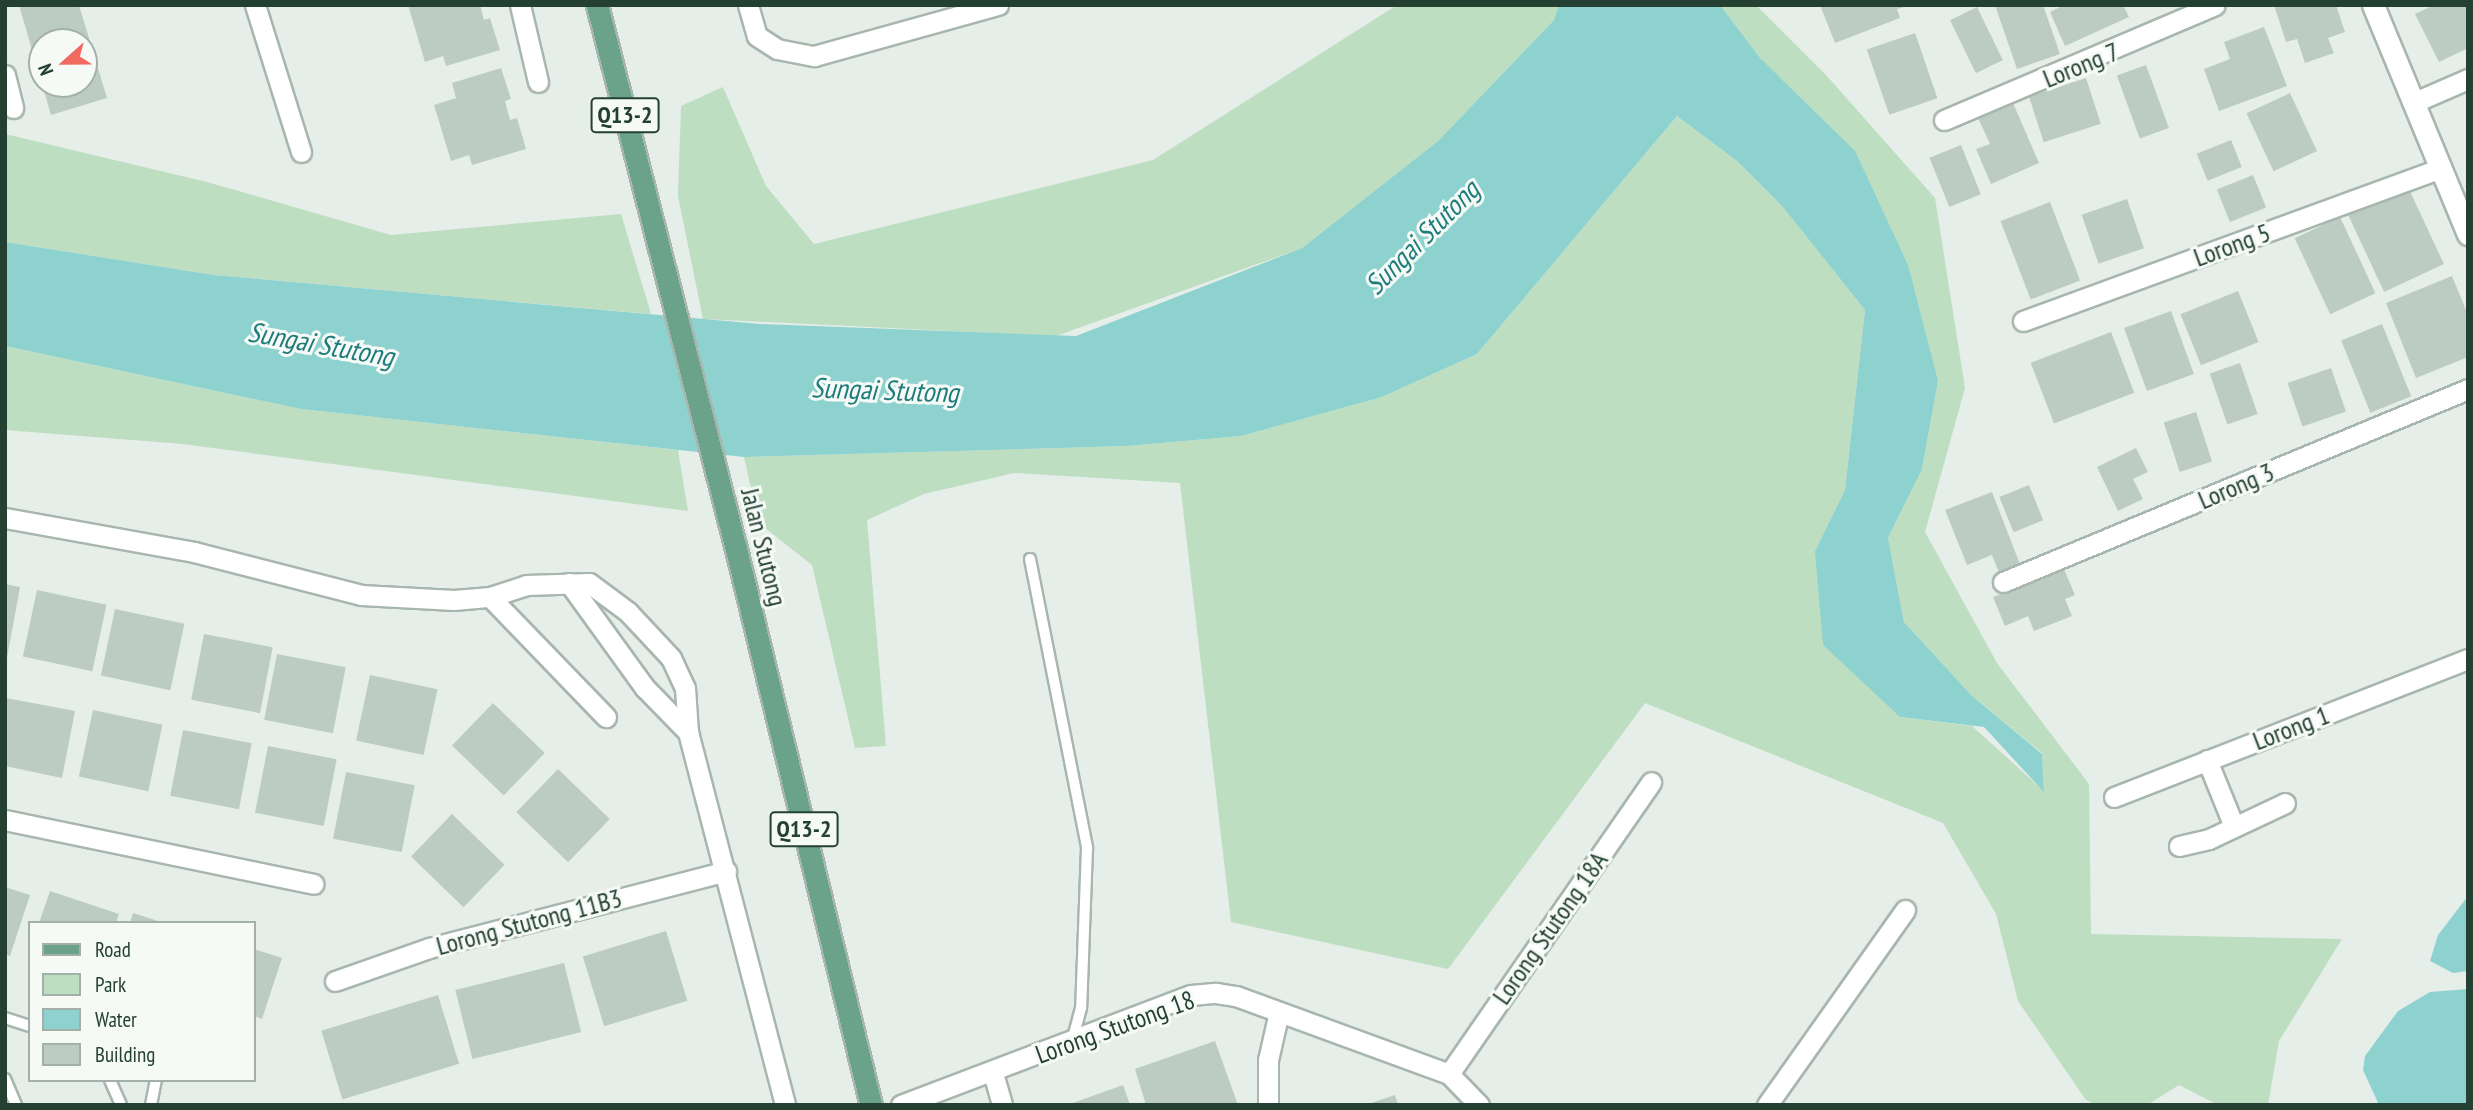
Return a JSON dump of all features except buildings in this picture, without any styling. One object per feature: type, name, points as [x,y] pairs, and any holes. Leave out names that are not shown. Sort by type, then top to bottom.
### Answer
[{"type":"main road","name":"Jalan Stutong","points":[[597,5],[737,553],[871,1105]]},
{"type":"street","points":[[256,5],[301,152]]},
{"type":"street","points":[[520,5],[538,82]]},
{"type":"street","points":[[748,5],[757,36],[777,49],[814,56],[998,5]]},
{"type":"street","name":"Lorong 7","points":[[1944,120],[2215,5]]},
{"type":"street","points":[[2373,5],[2468,234]]},
{"type":"street","points":[[5,75],[13,108]]},
{"type":"street","points":[[2415,102],[2468,79]]},
{"type":"street","name":"Lorong 5","points":[[2023,321],[2441,168]]},
{"type":"street","name":"Lorong 3","points":[[2003,582],[2468,389]]},
{"type":"street","points":[[5,518],[194,552],[361,595],[410,601],[489,597],[526,585],[589,583],[628,612],[665,650],[685,688],[688,732],[785,1105]]},
{"type":"street","points":[[569,583],[645,688],[688,732]]},
{"type":"street","points":[[489,597],[606,717]]},
{"type":"street","name":"Lorong 1","points":[[2114,797],[2468,659]]},
{"type":"street","points":[[2207,760],[2233,824]]},
{"type":"street","name":"Lorong Stutong 18A","points":[[1449,1074],[1651,782]]},
{"type":"street","points":[[2179,846],[2209,839],[2233,824],[2285,803]]},
{"type":"street","points":[[5,820],[313,884]]},
{"type":"street","name":"Lorong Stutong 11B3","points":[[335,981],[429,947],[726,872]]},
{"type":"street","points":[[1767,1105],[1905,910]]},
{"type":"street","name":"Lorong Stutong 18","points":[[901,1105],[993,1073],[1191,995],[1236,996],[1449,1074],[1479,1105]]},
{"type":"street","points":[[1268,1105],[1268,1060],[1279,1012]]},
{"type":"street","points":[[993,1073],[1002,1105]]},
{"type":"lane","points":[[1030,559],[1087,848],[1081,1008],[1072,1042]]},
{"type":"lane","points":[[5,1018],[28,1025]]},
{"type":"lane","points":[[5,1079],[16,1105]]},
{"type":"lane","points":[[111,1082],[121,1105]]},
{"type":"lane","points":[[151,1105],[156,1082]]},
{"type":"green space","points":[[1397,5],[1559,5],[1554,20],[1438,141],[1302,248],[1056,336],[703,319],[678,196],[681,106],[723,87],[766,186],[814,244],[1153,160]]},
{"type":"green space","points":[[1720,5],[1756,5],[1826,75],[1935,198],[1965,388],[1925,532],[1997,663],[2089,784],[2091,934],[2342,939],[2279,1041],[2268,1105],[2218,1105],[2179,1085],[2147,1105],[2097,1105],[2086,1100],[2018,1001],[1996,914],[1943,823],[1645,703],[1448,969],[1231,922],[1180,483],[1014,473],[924,494],[867,520],[886,746],[855,748],[812,565],[759,523],[744,457],[1127,446],[1241,436],[1382,397],[1477,354],[1677,116],[1737,161],[1782,206],[1865,310],[1845,490],[1815,551],[1900,717],[1972,726],[2044,791],[2042,753],[1972,696],[1904,622],[1888,538],[1922,469],[1938,381],[1761,59]]},
{"type":"green space","points":[[5,134],[207,182],[391,235],[621,214],[651,314],[214,275],[5,242]]},
{"type":"green space","points":[[5,346],[301,409],[678,450],[688,511],[183,444],[5,430]]},
{"type":"water","name":"Sungai Stutong","points":[[1559,5],[1720,5],[1761,59],[1855,151],[1908,265],[1938,381],[1922,469],[1888,538],[1904,622],[1972,696],[2042,754],[2044,792],[1984,727],[1900,717],[1823,645],[1815,551],[1845,490],[1865,310],[1782,206],[1737,161],[1677,116],[1477,354],[1382,397],[1241,436],[1127,446],[744,457],[301,409],[5,346],[5,242],[214,275],[760,324],[1076,336],[1302,248],[1438,141],[1554,20]]},
{"type":"water","points":[[2468,896],[2468,971],[2453,973],[2430,961],[2438,935]]},
{"type":"water","points":[[2468,989],[2468,1105],[2379,1105],[2363,1070],[2365,1056],[2398,1011],[2430,992]]}]
